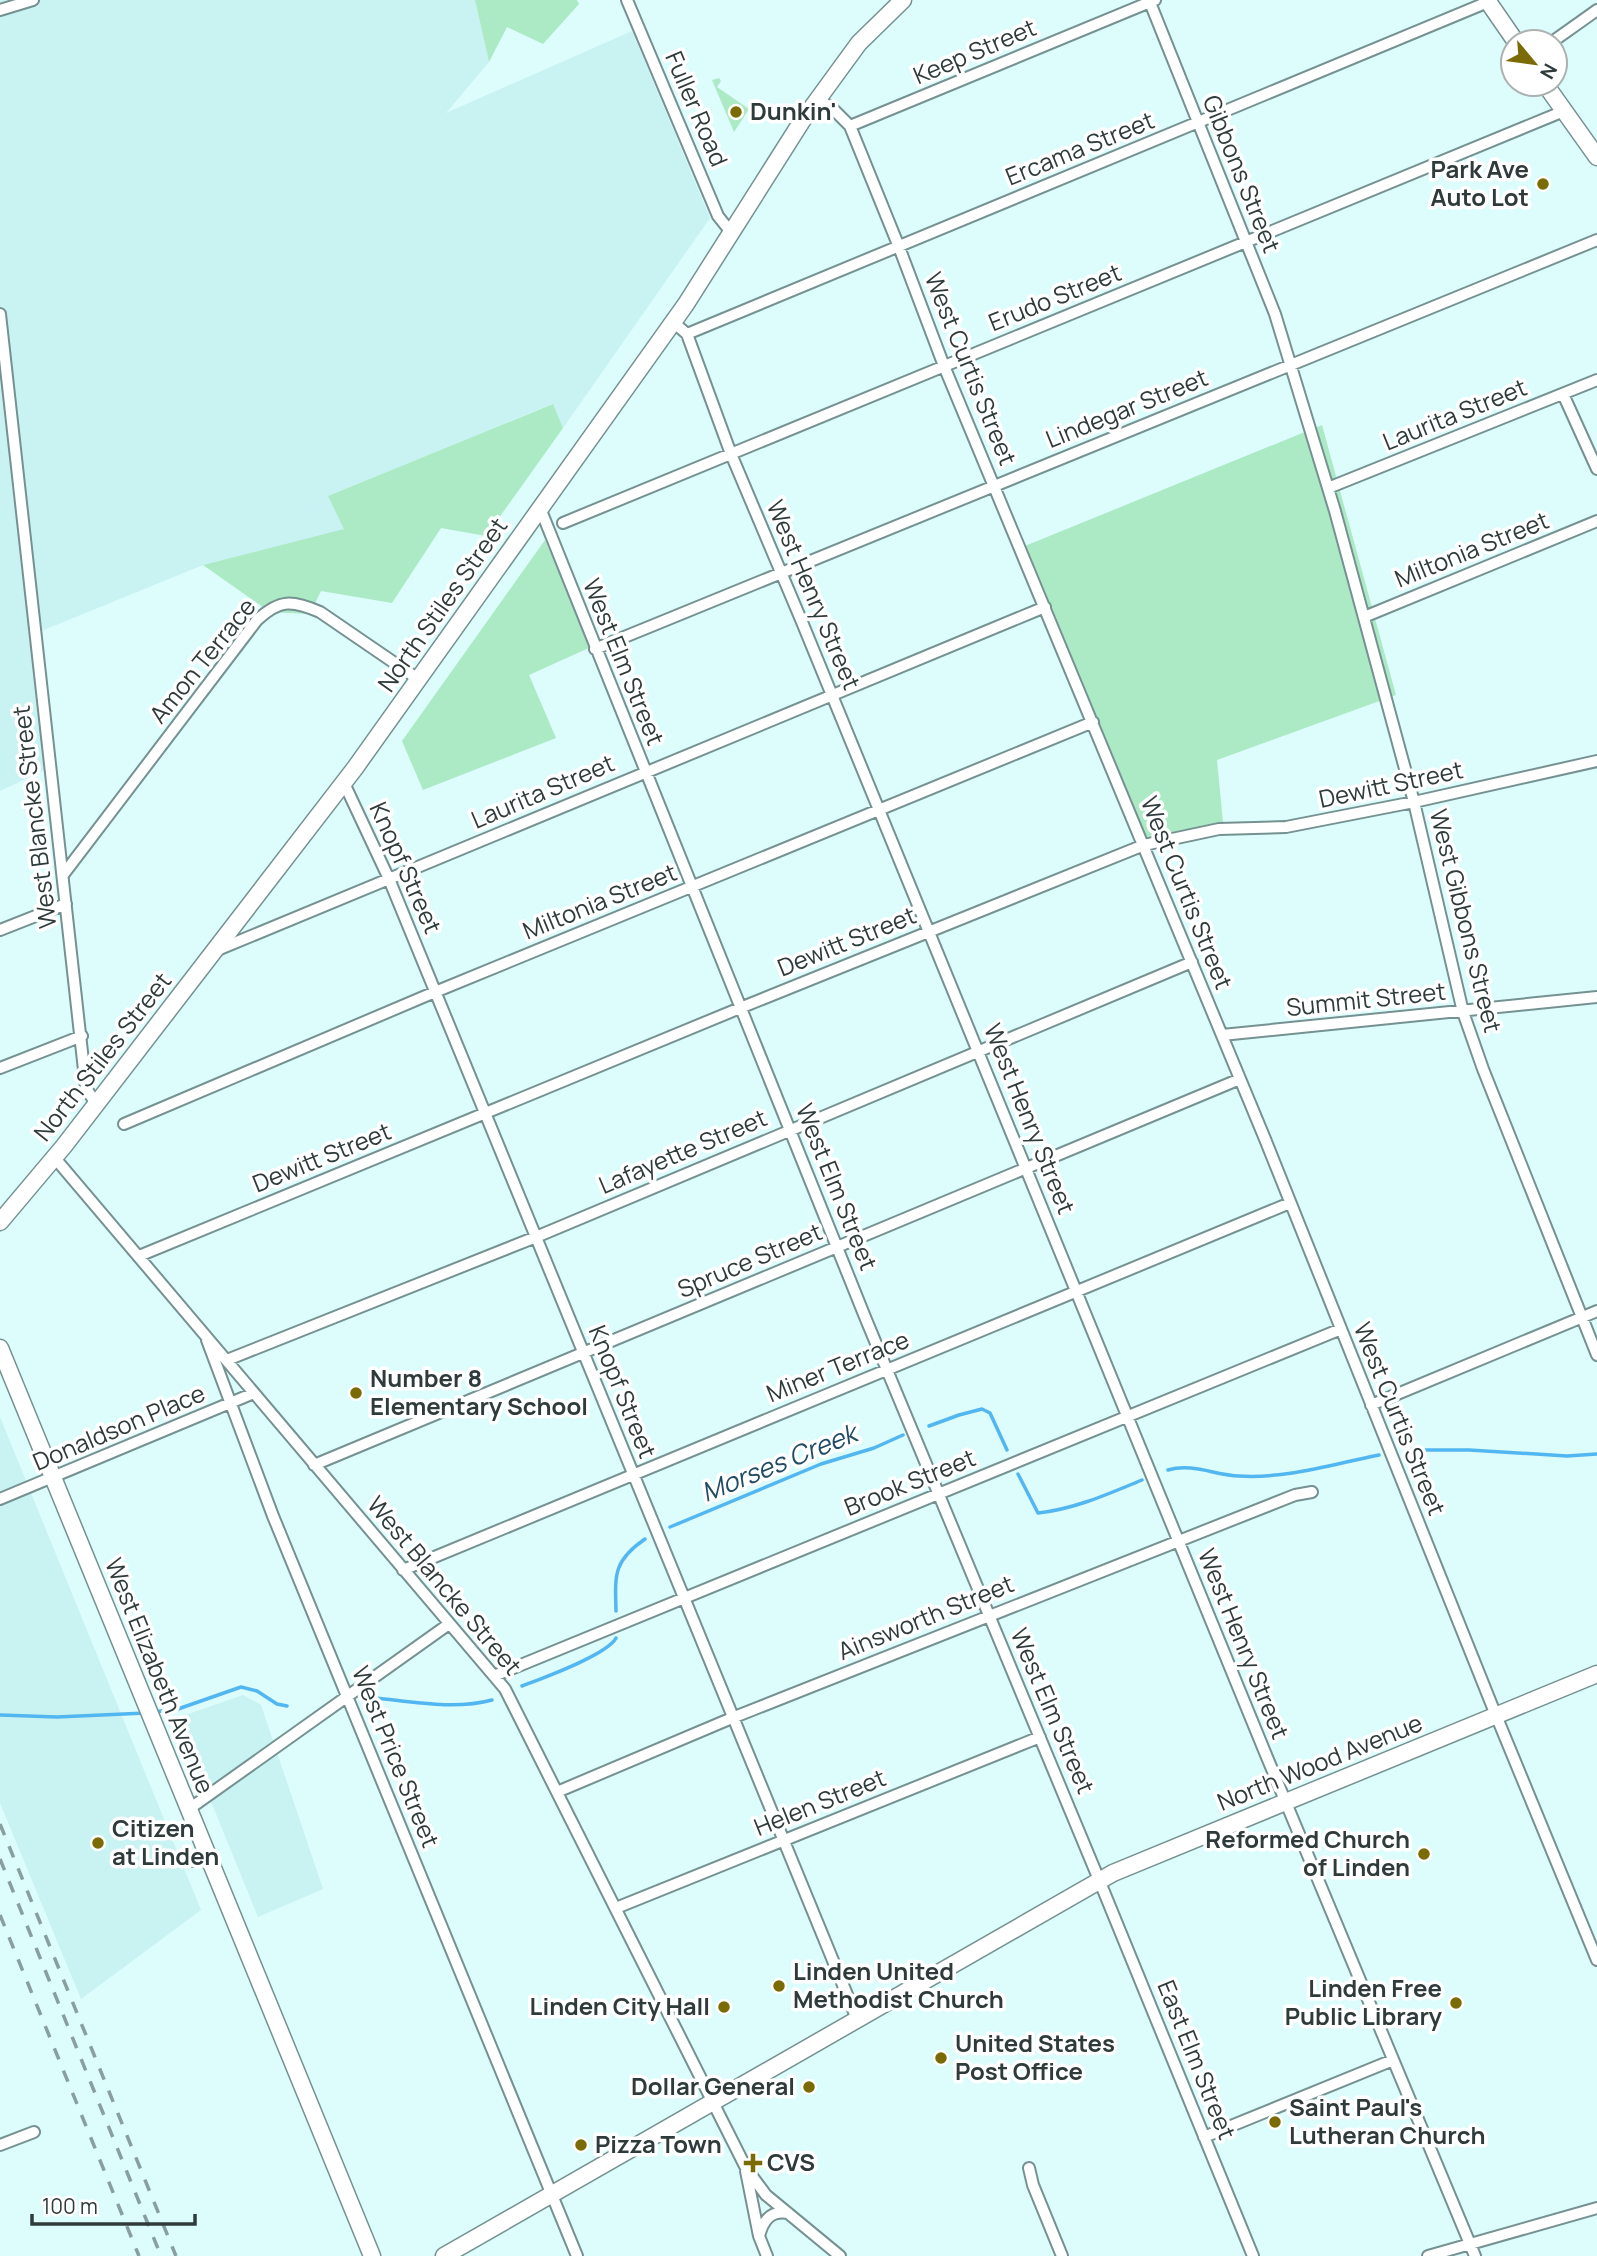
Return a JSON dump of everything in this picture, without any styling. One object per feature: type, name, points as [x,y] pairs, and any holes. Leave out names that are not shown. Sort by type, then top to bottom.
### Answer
[{"type":"main road","name":"North Stiles Street","points":[[0,1222],[96,1104],[344,783],[686,304],[802,121],[859,43],[902,0]]},
{"type":"main road","points":[[1487,1],[1506,28]]},
{"type":"main road","points":[[1555,98],[1597,157]]},
{"type":"main road","name":"West Elizabeth Avenue","points":[[0,1348],[189,1809],[199,1857],[372,2256]]},
{"type":"main road","name":"North Wood Avenue","points":[[444,2256],[1100,1880],[1597,1674]]},
{"type":"street","points":[[0,10],[33,0]]},
{"type":"street","name":"Fuller Road","points":[[627,0],[718,216],[730,231]]},
{"type":"street","name":"Gibbons Street","points":[[1152,1],[1275,314],[1290,365]]},
{"type":"street","name":"Keep Street","points":[[850,127],[1152,1]]},
{"type":"street","name":"Ercama Street","points":[[687,334],[1487,1]]},
{"type":"street","points":[[1569,30],[1597,10]]},
{"type":"street","name":"West Curtis Street","points":[[819,100],[832,108],[850,127],[944,366],[1222,1035],[1597,1960]]},
{"type":"street","name":"Erudo Street","points":[[563,523],[1564,111]]},
{"type":"street","name":"Lindegar Street","points":[[595,649],[1597,240]]},
{"type":"street","name":"West Blancke Street","points":[[0,314],[86,1088],[96,1104]]},
{"type":"street","points":[[672,321],[687,334]]},
{"type":"street","name":"West Henry Street","points":[[687,334],[731,454],[1285,1802],[1475,2256]]},
{"type":"street","name":"West Gibbons Street","points":[[1290,365],[1328,488],[1414,802],[1463,1012],[1483,1069],[1597,1355]]},
{"type":"street","name":"Laurita Street","points":[[1328,488],[1597,380]]},
{"type":"street","points":[[1563,394],[1597,469]]},
{"type":"street","name":"West Elm Street","points":[[540,508],[837,1247],[1100,1880]]},
{"type":"street","name":"Miltonia Street","points":[[1364,617],[1597,521]]},
{"type":"street","name":"Amon Terrace","points":[[63,875],[257,620],[271,608],[285,603],[303,604],[320,612],[418,679]]},
{"type":"street","name":"Laurita Street","points":[[213,952],[1045,607]]},
{"type":"street","name":"Miltonia Street","points":[[124,1124],[435,992],[1093,722]]},
{"type":"street","name":"Dewitt Street","points":[[139,1256],[1144,845],[1219,828],[1286,827],[1414,802],[1597,761]]},
{"type":"street","name":"Knopf Street","points":[[344,783],[389,879],[857,2019]]},
{"type":"street","points":[[0,930],[66,904]]},
{"type":"street","name":"Lafayette Street","points":[[226,1360],[536,1237],[1192,962]]},
{"type":"street","name":"Summit Street","points":[[1222,1035],[1597,997]]},
{"type":"street","points":[[0,1068],[82,1037]]},
{"type":"street","name":"Spruce Street","points":[[314,1465],[1240,1079]]},
{"type":"street","name":"West Blancke Street","points":[[54,1157],[402,1570],[494,1675],[520,1717],[746,2168]]},
{"type":"street","name":"Miner Terrace","points":[[402,1570],[1290,1203]]},
{"type":"street","points":[[1371,1405],[1597,1311]]},
{"type":"street","name":"Brook Street","points":[[494,1675],[1341,1329]]},
{"type":"street","name":"West Price Street","points":[[205,1334],[229,1404],[347,1697],[577,2256]]},
{"type":"street","name":"Donaldson Place","points":[[0,1499],[254,1393]]},
{"type":"street","name":"Ainsworth Street","points":[[557,1793],[732,1718],[1295,1495],[1312,1492]]},
{"type":"street","points":[[189,1809],[449,1624]]},
{"type":"street","name":"Helen Street","points":[[616,1908],[1040,1737]]},
{"type":"street","name":"East Elm Street","points":[[1100,1880],[1253,2256]]},
{"type":"street","points":[[1204,2137],[1393,2060]]},
{"type":"street","points":[[0,2145],[34,2132]]},
{"type":"street","points":[[746,2168],[766,2195],[841,2256]]},
{"type":"street","points":[[746,2168],[759,2236],[767,2256]]},
{"type":"street","points":[[1029,2168],[1033,2185],[1062,2256]]},
{"type":"street","points":[[1428,2256],[1597,2208]]},
{"type":"street","points":[[759,2236],[761,2226],[771,2215],[789,2213]]},
{"type":"shaded area","points":[[0,0],[475,0],[489,62],[446,113],[632,31],[710,218],[563,428],[552,404],[328,496],[345,529],[203,565],[34,634],[47,769],[0,791]]},
{"type":"shaded area","points":[[0,1417],[201,1910],[81,1999],[0,1803]]},
{"type":"shaded area","points":[[243,1695],[261,1705],[323,1889],[258,1917],[177,1718]]},
{"type":"green space","points":[[475,0],[577,0],[579,4],[543,44],[507,27],[489,62]]},
{"type":"green space","points":[[719,78],[721,81],[717,87],[749,109],[734,132],[712,80]]},
{"type":"green space","points":[[553,404],[563,428],[486,536],[441,528],[392,603],[321,591],[310,614],[270,612],[203,565],[344,529],[328,496]]},
{"type":"green space","points":[[1322,425],[1396,695],[1217,760],[1224,833],[1138,847],[1020,548]]},
{"type":"green space","points":[[545,540],[591,647],[529,675],[556,738],[423,790],[402,741]]},
{"type":"waterway","name":"Morses Creek","points":[[929,1426],[982,1409],[990,1413],[1007,1450]]},
{"type":"waterway","name":"Morses Creek","points":[[670,1527],[821,1464],[874,1448],[903,1435]]},
{"type":"waterway","name":"Morses Creek","points":[[1409,1450],[1469,1450],[1567,1456],[1597,1454]]},
{"type":"waterway","name":"Morses Creek","points":[[1168,1470],[1186,1468],[1239,1476],[1274,1475],[1379,1455]]},
{"type":"waterway","name":"Morses Creek","points":[[1018,1474],[1038,1513],[1104,1496],[1142,1480]]},
{"type":"waterway","name":"Morses Creek","points":[[616,1611],[616,1578],[621,1562],[645,1539]]},
{"type":"waterway","name":"Morses Creek","points":[[522,1686],[588,1659],[616,1638]]},
{"type":"waterway","name":"Morses Creek","points":[[153,1712],[178,1709],[241,1687],[257,1691],[277,1704],[287,1706]]},
{"type":"waterway","name":"Morses Creek","points":[[376,1698],[449,1705],[492,1700]]},
{"type":"waterway","name":"Morses Creek","points":[[0,1715],[57,1717],[146,1713]]},
{"type":"railway","points":[[0,1824],[176,2256]]},
{"type":"railway","points":[[0,1859],[161,2256]]},
{"type":"railway","points":[[0,1915],[139,2256]]},
{"type":"place","name":"Dunkin'","points":[[736,112]]},
{"type":"place","name":"Park Ave Auto Lot","points":[[1543,184]]},
{"type":"place","name":"Number 8 Elementary School","points":[[356,1393]]},
{"type":"place","name":"Citizen at Linden","points":[[98,1843]]},
{"type":"place","name":"Reformed Church of Linden","points":[[1424,1854]]},
{"type":"place","name":"Linden United Methodist Church","points":[[779,1986]]},
{"type":"place","name":"Linden Free Public Library","points":[[1456,2003]]},
{"type":"place","name":"Linden City Hall","points":[[724,2007]]},
{"type":"place","name":"United States Post Office","points":[[941,2058]]},
{"type":"place","name":"Dollar General","points":[[809,2087]]},
{"type":"place","name":"Saint Paul's Lutheran Church","points":[[1275,2122]]},
{"type":"place","name":"Pizza Town","points":[[581,2145]]},
{"type":"place","name":"CVS","points":[[753,2163]]}]
